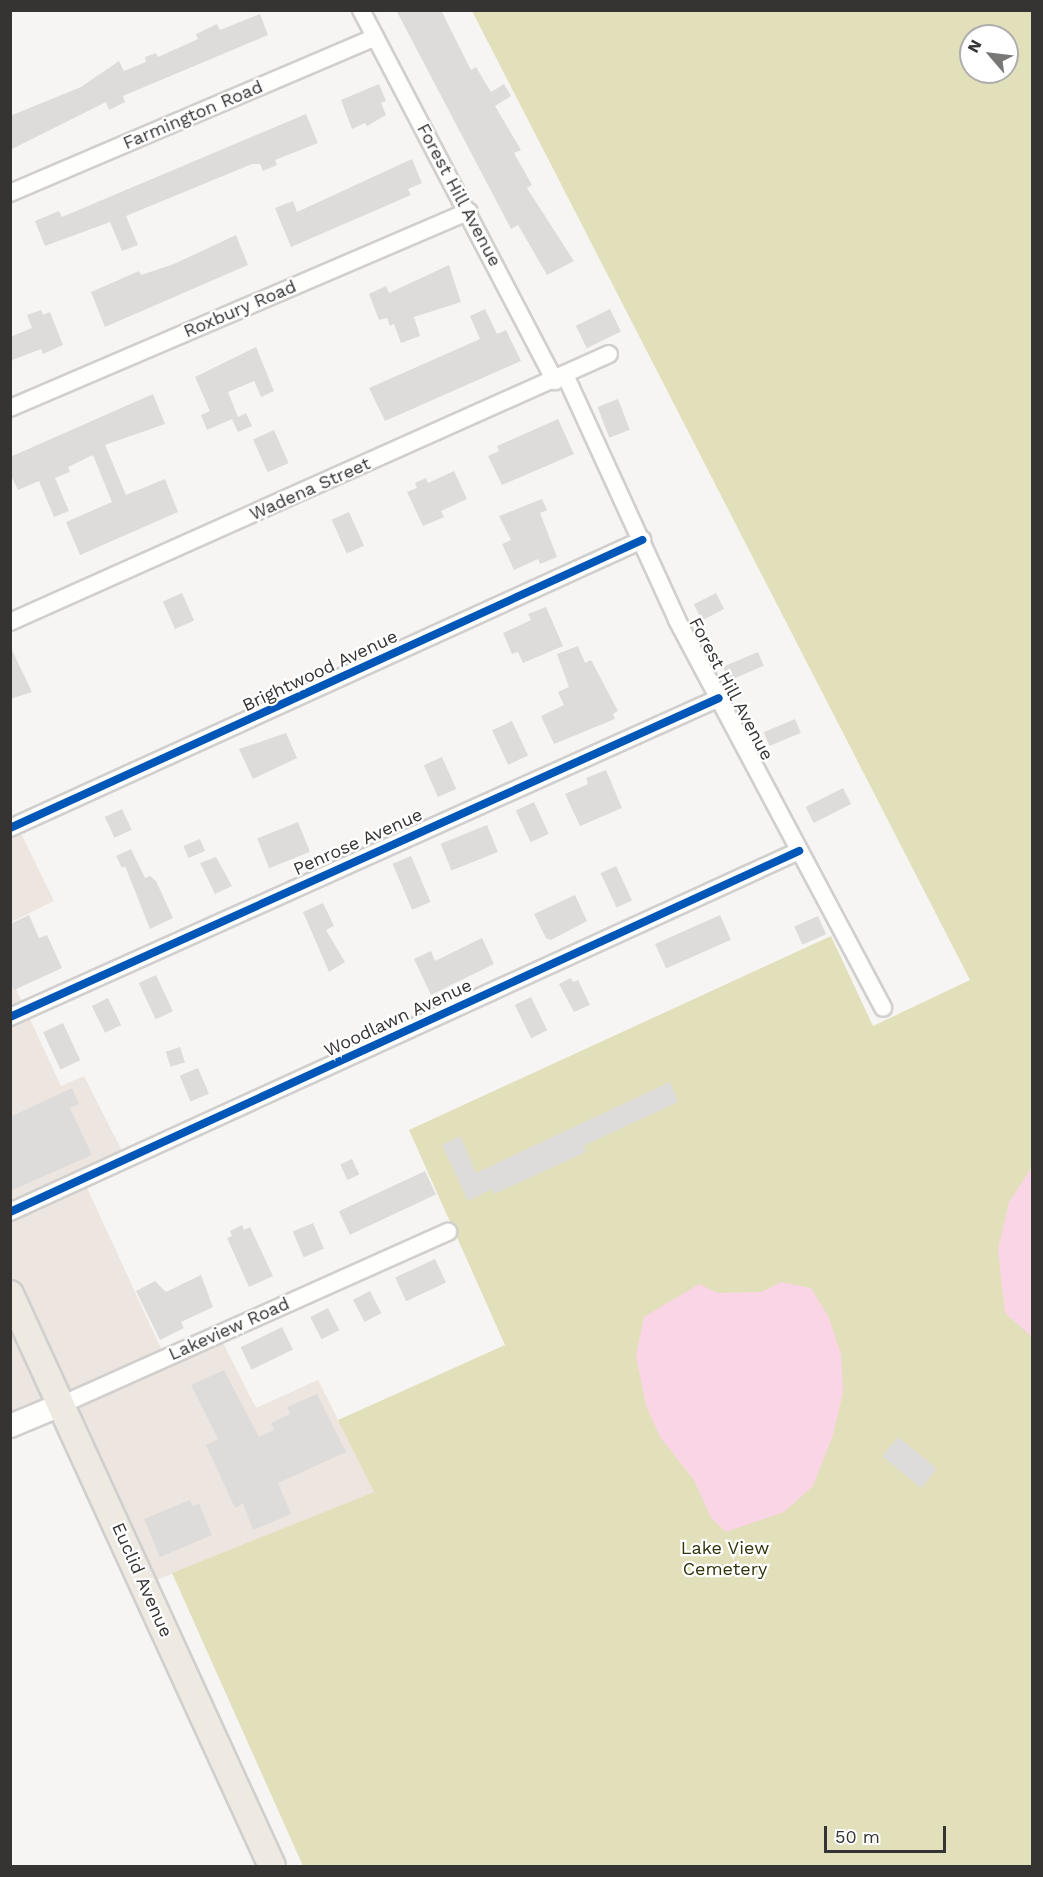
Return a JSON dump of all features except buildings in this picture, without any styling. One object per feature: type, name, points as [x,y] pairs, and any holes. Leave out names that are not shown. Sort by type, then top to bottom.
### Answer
[{"type":"main road","name":"Euclid Avenue","points":[[10,1294],[63,1404],[272,1866]]},
{"type":"street","name":"Forest Hill Avenue","points":[[361,10],[560,379],[719,698],[883,1008]]},
{"type":"street","name":"Farmington Road","points":[[10,193],[375,37]]},
{"type":"street","name":"Roxbury Road","points":[[10,408],[469,211]]},
{"type":"street","name":"Wadena Street","points":[[10,622],[560,379],[609,354]]},
{"type":"street","name":"Brightwood Avenue","points":[[10,828],[642,540]]},
{"type":"street","name":"Penrose Avenue","points":[[10,1017],[719,698]]},
{"type":"street","name":"Woodlawn Avenue","points":[[10,1212],[799,851]]},
{"type":"street","name":"Lakeview Road","points":[[10,1426],[448,1232]]},
{"type":"shaded area","points":[[17,825],[54,901],[11,922],[11,828]]},
{"type":"shaded area","points":[[10,976],[61,1086],[84,1076],[126,1159],[83,1179],[165,1357],[218,1333],[256,1408],[318,1380],[375,1492],[144,1585],[63,1404],[11,1426]]},
{"type":"shaded area","points":[[1032,1167],[1032,1337],[1005,1313],[998,1250],[1009,1202]]},
{"type":"shaded area","points":[[781,1282],[811,1288],[829,1318],[841,1354],[843,1392],[833,1435],[813,1486],[784,1512],[726,1532],[711,1518],[694,1480],[660,1437],[646,1405],[636,1356],[644,1317],[699,1284],[718,1293],[762,1292]]},
{"type":"green space","name":"Lake View Cemetery","points":[[472,11],[1032,11],[1032,1866],[303,1866],[172,1573],[374,1492],[338,1420],[505,1345],[409,1130],[831,936],[873,1026],[970,980]]},
{"type":"cycle path","points":[[10,828],[642,540]]},
{"type":"cycle path","points":[[10,1017],[719,698]]},
{"type":"cycle path","points":[[10,1212],[799,851]]}]
